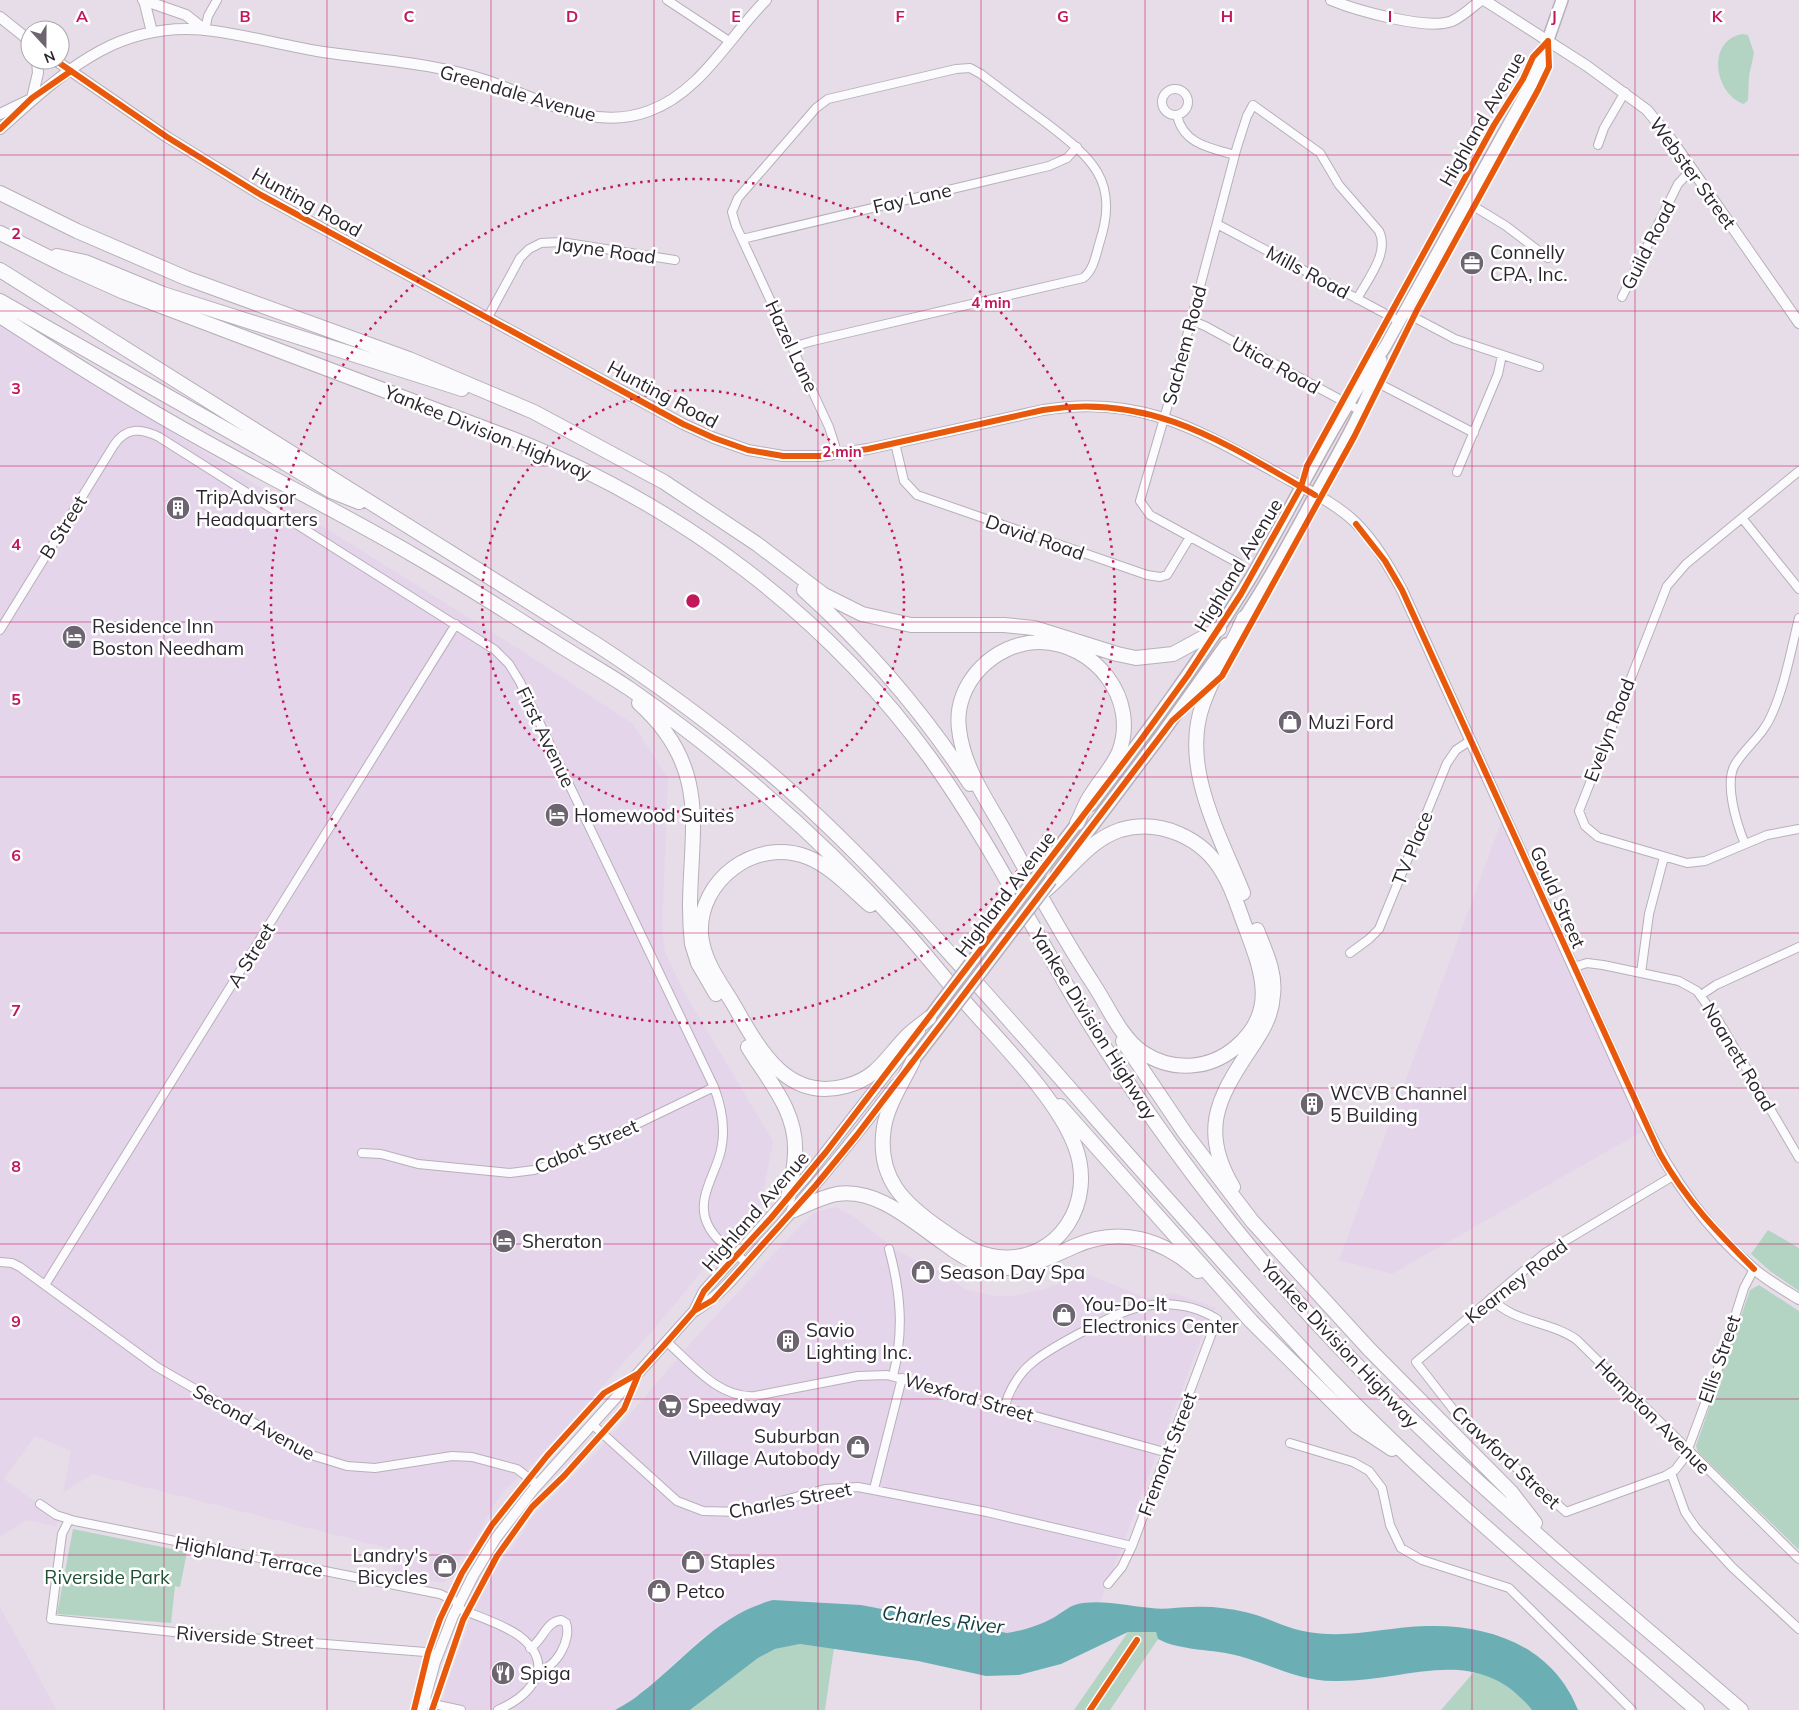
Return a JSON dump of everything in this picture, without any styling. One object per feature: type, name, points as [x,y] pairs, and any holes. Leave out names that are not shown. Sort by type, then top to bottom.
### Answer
[{"type":"highway","points":[[0,193],[77,231],[186,278],[425,365],[493,393],[650,474],[731,528],[831,599],[862,614],[894,622],[921,625],[1027,627],[1054,633],[1117,654],[1142,658],[1161,657],[1178,652],[1219,629]]},
{"type":"highway","name":"Yankee Division Highway","points":[[0,233],[139,298],[514,439],[572,463],[630,493],[678,522],[764,583],[857,670],[900,719],[930,758],[978,831],[1078,1004],[1116,1064],[1175,1150],[1253,1251],[1315,1322],[1392,1402],[1557,1550],[1741,1710]]},
{"type":"highway","points":[[38,252],[85,262],[163,294],[454,386],[552,422]]},
{"type":"highway","name":"Yankee Division Highway","points":[[0,270],[650,680],[726,737],[804,804],[857,854],[917,917],[1317,1365],[1424,1470],[1697,1710]]},
{"type":"highway","points":[[0,301],[283,461],[332,492],[388,513]]},
{"type":"highway","points":[[0,316],[175,425],[414,555],[580,659],[624,691],[651,716],[672,742],[685,767],[692,792],[694,813],[691,925],[694,949],[705,977],[789,1114],[795,1151],[791,1204],[838,1194],[868,1196],[893,1208],[968,1260],[1001,1268],[1033,1264],[1098,1238],[1121,1236],[1140,1238],[1158,1244],[1177,1254],[1231,1300]]},
{"type":"highway","points":[[731,528],[818,603],[881,667],[944,747],[1018,858]]},
{"type":"highway","points":[[1244,618],[1232,647],[1203,702],[1197,726],[1196,756],[1202,787],[1273,978],[1273,997],[1267,1021],[1225,1089],[1217,1112],[1215,1126],[1219,1154],[1230,1182],[1273,1242]]},
{"type":"highway","points":[[1040,894],[1092,844],[1122,830],[1152,827],[1186,837],[1212,857],[1228,882],[1261,970],[1263,1000],[1252,1030],[1234,1049],[1204,1064],[1176,1065],[1153,1058],[1135,1046],[1122,1030],[1082,968],[1018,858],[970,768],[961,743],[958,723],[961,702],[969,683],[983,665],[1007,649],[1040,642],[1075,651],[1102,669],[1119,696],[1124,724],[1120,748],[1111,766],[1089,797],[1078,823]]},
{"type":"highway","points":[[580,659],[602,670],[652,705],[764,793],[871,894],[922,950],[1025,1070],[1059,1104],[1231,1300],[1357,1426],[1424,1470]]},
{"type":"highway","points":[[929,1018],[906,1038],[884,1065],[851,1085],[825,1089],[807,1086],[777,1070],[764,1055],[710,966],[702,944],[703,914],[717,884],[739,864],[763,854],[795,854],[817,862],[845,883],[941,974]]},
{"type":"highway","points":[[1082,968],[1090,988],[1116,1030],[1185,1133],[1234,1198],[1381,1361],[1511,1492],[1557,1550]]},
{"type":"highway","points":[[913,1061],[891,1105],[884,1128],[884,1160],[892,1183],[910,1207],[951,1237],[972,1250],[1000,1257],[1027,1254],[1053,1240],[1074,1215],[1081,1190],[1080,1165],[1072,1140],[1053,1108],[1025,1070]]},
{"type":"main road","name":"Greendale Avenue","points":[[144,0],[186,15],[204,30],[310,50],[456,72],[488,81],[568,111],[609,118],[640,114],[672,100],[694,82],[766,0]]},
{"type":"main road","points":[[144,0],[152,32]]},
{"type":"main road","points":[[1331,0],[1376,14],[1438,24],[1451,22],[1482,0]]},
{"type":"main road","name":"Webster Street","points":[[1482,0],[1624,92],[1656,120],[1799,323]]},
{"type":"main road","name":"Highland Avenue","points":[[694,1311],[713,1300],[747,1263],[941,1002],[1160,715],[1219,629],[1359,385],[1385,347],[1533,82],[1562,0]]},
{"type":"main road","points":[[0,17],[20,33]]},
{"type":"main road","points":[[0,114],[32,98],[86,59],[112,44],[152,32],[174,29],[204,30]]},
{"type":"main road","points":[[0,129],[32,98],[38,70]]},
{"type":"main road","name":"Hunting Road","points":[[71,71],[167,137],[301,218],[714,438],[748,450],[775,455],[811,457],[838,455],[1023,414],[1072,406],[1110,406],[1164,417],[1194,429],[1315,495]]},
{"type":"main road","name":"Highland Avenue","points":[[1053,882],[1162,734],[1244,618],[1274,570],[1361,411],[1374,381],[1385,347]]},
{"type":"main road","name":"Gould Street","points":[[1315,495],[1353,521],[1385,561],[1406,599],[1641,1116],[1673,1176],[1715,1232],[1754,1269],[1799,1299]]},
{"type":"main road","name":"Highland Avenue","points":[[423,1706],[438,1655],[458,1605],[496,1538],[538,1485],[694,1311],[704,1291],[737,1255],[847,1148],[1040,894]]},
{"type":"street","points":[[204,30],[208,16],[217,0]]},
{"type":"street","points":[[667,0],[729,41]]},
{"type":"street","name":"Hazel Lane","points":[[792,347],[813,340],[1076,281],[1086,276],[1092,267],[1104,229],[1106,202],[1097,171],[1078,147],[981,74],[970,68],[961,68],[838,95],[816,108],[738,198],[732,212],[742,238],[792,347],[832,433],[838,455]]},
{"type":"street","points":[[1598,145],[1604,128],[1624,92]]},
{"type":"street","name":"Sachem Road","points":[[1238,563],[1150,516],[1140,501],[1246,116],[1253,104],[1320,153],[1339,185],[1379,231],[1382,240],[1382,250],[1357,299]]},
{"type":"street","points":[[1177,115],[1181,128],[1195,142],[1235,155]]},
{"type":"street","name":"Fay Lane","points":[[742,238],[1050,166],[1067,158],[1078,147]]},
{"type":"street","name":"Guild Road","points":[[1622,297],[1678,184],[1692,169]]},
{"type":"street","points":[[1465,201],[1506,226],[1548,258]]},
{"type":"street","name":"Mills Road","points":[[1217,224],[1357,299],[1455,339],[1539,367]]},
{"type":"street","name":"Jayne Road","points":[[488,318],[520,258],[529,248],[541,243],[560,242],[675,260]]},
{"type":"street","name":"Utica Road","points":[[1190,320],[1206,326],[1361,411]]},
{"type":"street","points":[[1457,472],[1498,374],[1502,355]]},
{"type":"street","points":[[1374,381],[1474,433]]},
{"type":"street","name":"First Avenue","points":[[133,430],[144,430],[159,437],[456,624],[495,650],[516,676],[714,1087],[723,1114],[724,1134],[720,1156],[706,1192],[704,1217],[714,1234],[747,1263]]},
{"type":"street","name":"B Street","points":[[0,630],[114,445],[120,437],[133,430]]},
{"type":"street","name":"David Road","points":[[895,443],[904,481],[909,489],[922,498],[1147,575],[1160,577],[1167,575],[1190,537]]},
{"type":"street","name":"Evelyn Road","points":[[1799,471],[1686,564],[1663,593],[1580,807],[1582,823],[1594,835],[1687,863],[1700,862],[1767,835],[1799,829]]},
{"type":"street","points":[[1742,518],[1799,589]]},
{"type":"street","points":[[1745,844],[1733,799],[1731,773],[1734,764],[1763,731],[1772,715],[1799,618]]},
{"type":"street","name":"A Street","points":[[45,1285],[456,624]]},
{"type":"street","name":"TV Place","points":[[1350,953],[1369,939],[1378,928],[1447,763],[1456,750],[1470,740]]},
{"type":"street","points":[[1641,973],[1648,919],[1664,857]]},
{"type":"street","points":[[1701,995],[1716,985],[1799,948]]},
{"type":"street","name":"Noanett Road","points":[[1574,967],[1592,963],[1641,973],[1684,983],[1701,995],[1799,1158]]},
{"type":"street","name":"Cabot Street","points":[[362,1153],[381,1154],[418,1164],[510,1173],[534,1170],[558,1162],[714,1087]]},
{"type":"street","name":"Kearney Road","points":[[1416,1362],[1552,1248],[1673,1176]]},
{"type":"street","points":[[874,1489],[897,1377],[900,1346],[901,1311],[898,1283],[889,1249]]},
{"type":"street","name":"Second Avenue","points":[[0,1262],[16,1265],[157,1367],[308,1454],[347,1466],[375,1468],[444,1457],[472,1457],[511,1467],[522,1472],[538,1485]]},
{"type":"street","name":"Ellis Street","points":[[1687,1450],[1720,1363],[1744,1288],[1754,1269]]},
{"type":"street","name":"Hampton Avenue","points":[[1491,1298],[1508,1312],[1575,1338],[1799,1559]]},
{"type":"street","name":"Fremont Street","points":[[1004,1407],[1012,1389],[1032,1363],[1055,1348],[1126,1312],[1145,1306],[1178,1305],[1196,1308],[1217,1319],[1132,1546],[1122,1567],[1108,1584]]},
{"type":"street","name":"Wexford Street","points":[[667,1342],[718,1386],[738,1396],[755,1396],[866,1374],[897,1377],[1168,1453]]},
{"type":"street","name":"Crawford Street","points":[[1416,1362],[1459,1417],[1566,1512],[1671,1473]]},
{"type":"street","name":"Charles Street","points":[[593,1425],[672,1496],[683,1504],[703,1511],[742,1512],[840,1487],[874,1489],[1105,1538],[1132,1546]]},
{"type":"street","points":[[1290,1442],[1353,1462],[1369,1471],[1382,1488],[1390,1524],[1401,1548],[1415,1558],[1509,1588],[1632,1710]]},
{"type":"street","points":[[1687,1450],[1680,1465],[1671,1473],[1685,1512],[1696,1528],[1732,1567],[1799,1629]]},
{"type":"street","name":"Highland Terrace","points":[[40,1504],[69,1520],[440,1594],[512,1632],[530,1648]]},
{"type":"street","name":"Riverside Street","points":[[69,1520],[62,1534],[51,1619],[166,1632],[425,1652],[438,1655]]},
{"type":"street","points":[[498,1710],[515,1701],[536,1680],[538,1670],[530,1648],[541,1640],[552,1623],[560,1620],[566,1623],[567,1634],[557,1657],[548,1667],[538,1670]]},
{"type":"street","points":[[423,1706],[461,1710]]},
{"type":"shaded area","points":[[0,325],[519,649],[633,724],[668,778],[662,930],[665,952],[684,992],[773,1141],[761,1204],[654,1329],[536,1460],[503,1492],[473,1545],[444,1583],[392,1575],[396,1550],[92,1474],[63,1493],[71,1451],[35,1436],[4,1479],[59,1519],[56,1526],[26,1520],[0,1537]]},
{"type":"shaded area","points":[[1502,820],[1643,1131],[1392,1274],[1339,1260]]},
{"type":"shaded area","points":[[835,1207],[853,1216],[896,1250],[942,1273],[965,1289],[994,1296],[1011,1296],[1045,1289],[1085,1273],[1146,1298],[1173,1293],[1216,1308],[1208,1321],[1100,1603],[1081,1603],[1062,1610],[1055,1617],[1029,1629],[1007,1633],[861,1605],[773,1600],[758,1604],[704,1636],[641,1694],[615,1710],[441,1710],[447,1683],[475,1608],[496,1568],[522,1534],[530,1519],[600,1449],[696,1337],[798,1228],[813,1213]]},
{"type":"shaded area","points":[[0,1607],[57,1710],[0,1710]]},
{"type":"green space","points":[[1742,34],[1748,35],[1754,53],[1749,76],[1748,100],[1744,104],[1726,90],[1718,68],[1723,46],[1731,39]]},
{"type":"green space","points":[[1768,1230],[1799,1248],[1799,1291],[1770,1271],[1751,1254]]},
{"type":"green space","points":[[1759,1285],[1799,1311],[1799,1550],[1698,1452],[1696,1446],[1750,1290]]},
{"type":"green space","name":"Riverside Park","points":[[73,1529],[187,1552],[180,1587],[175,1586],[171,1623],[57,1614]]},
{"type":"green space","points":[[1133,1630],[1156,1632],[1158,1639],[1110,1710],[1074,1710],[1128,1632]]},
{"type":"green space","points":[[800,1644],[834,1648],[825,1710],[690,1710],[758,1658],[775,1649]]},
{"type":"green space","points":[[1474,1672],[1499,1681],[1520,1697],[1532,1710],[1441,1710]]},
{"type":"water","points":[[773,1600],[861,1605],[1007,1633],[1042,1623],[1075,1605],[1092,1602],[1156,1609],[1226,1608],[1252,1614],[1303,1631],[1319,1633],[1350,1634],[1427,1626],[1451,1626],[1474,1629],[1496,1635],[1536,1655],[1553,1670],[1567,1688],[1578,1710],[1532,1710],[1510,1689],[1487,1676],[1464,1671],[1439,1670],[1361,1680],[1321,1680],[1297,1675],[1239,1656],[1176,1646],[1158,1639],[1156,1632],[1128,1632],[1061,1664],[1019,1675],[986,1676],[918,1661],[800,1644],[775,1649],[758,1658],[690,1710],[615,1710],[638,1696],[718,1627],[753,1607]]},
{"type":"cycle path","points":[[694,1311],[713,1300],[816,1185],[857,1135],[1172,721],[1222,676],[1354,437],[1417,310],[1538,90],[1549,67],[1548,41]]},
{"type":"cycle path","points":[[414,1710],[428,1653],[440,1619],[462,1573],[492,1525],[547,1456],[604,1393],[639,1373],[667,1342],[694,1311],[704,1291],[771,1218],[826,1152],[1140,741],[1188,675],[1241,594],[1301,487],[1307,466],[1494,125],[1523,79],[1533,57],[1548,41]]},
{"type":"cycle path","points":[[70,70],[167,137],[261,195],[683,424],[748,450],[783,456],[820,456],[868,449],[1043,410],[1082,406],[1119,409],[1153,416],[1186,427],[1219,441],[1315,495]]},
{"type":"cycle path","points":[[0,129],[32,98],[71,71]]},
{"type":"cycle path","points":[[1356,524],[1385,561],[1402,590],[1660,1154],[1691,1201],[1754,1269]]},
{"type":"cycle path","points":[[432,1710],[463,1620],[497,1556],[532,1507],[564,1476],[624,1409],[639,1373]]},
{"type":"cycle path","points":[[1090,1710],[1137,1640]]},
{"type":"place","name":"Connelly CPA, Inc.","points":[[1472,263]]},
{"type":"place","name":"TripAdvisor Headquarters","points":[[178,508]]},
{"type":"place","name":"Residence Inn Boston Needham","points":[[74,637]]},
{"type":"place","name":"Muzi Ford","points":[[1290,722]]},
{"type":"place","name":"Homewood Suites","points":[[557,815]]},
{"type":"place","name":"WCVB Channel 5 Building","points":[[1312,1104]]},
{"type":"place","name":"Sheraton","points":[[504,1241]]},
{"type":"place","name":"Season Day Spa","points":[[923,1272]]},
{"type":"place","name":"You-Do-It Electronics Center","points":[[1064,1315]]},
{"type":"place","name":"Savio Lighting Inc.","points":[[788,1341]]},
{"type":"place","name":"Speedway","points":[[670,1406]]},
{"type":"place","name":"Suburban Village Autobody","points":[[858,1447]]},
{"type":"place","name":"Staples","points":[[693,1562]]},
{"type":"place","name":"Landry's Bicycles","points":[[445,1566]]},
{"type":"place","name":"Petco","points":[[659,1591]]},
{"type":"place","name":"Spiga","points":[[503,1673]]},
{"type":"water label","name":"Charles River","points":[[943,1619]]}]
